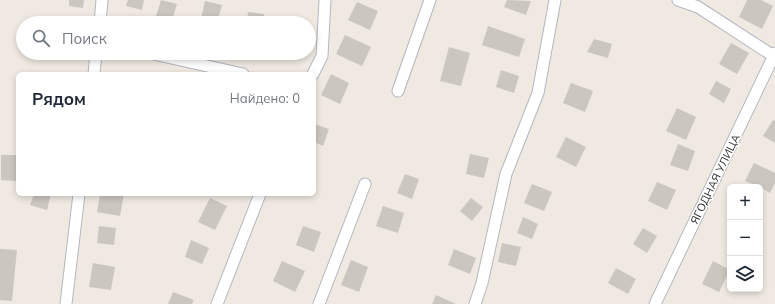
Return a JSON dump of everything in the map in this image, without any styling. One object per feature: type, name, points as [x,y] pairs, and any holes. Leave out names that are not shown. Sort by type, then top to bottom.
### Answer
[{"type":"street","points":[[101,16],[102,0]]},
{"type":"street","points":[[314,72],[322,56],[325,0]]},
{"type":"street","points":[[398,91],[430,0]]},
{"type":"street","points":[[475,304],[482,283],[506,174],[538,94],[555,0]]},
{"type":"street","points":[[678,0],[698,7],[775,55]]},
{"type":"street","name":"ЯГОДНАЯ УЛИЦА","points":[[655,304],[775,55]]},
{"type":"street","points":[[94,72],[95,60]]},
{"type":"street","points":[[180,60],[234,72]]},
{"type":"street","points":[[319,304],[365,184]]},
{"type":"street","points":[[66,304],[79,196]]},
{"type":"street","points":[[217,304],[259,196]]},
{"type":"building","points":[[69,0],[84,0],[83,8],[69,6]]},
{"type":"building","points":[[128,0],[144,0],[142,10],[126,6]]},
{"type":"building","points":[[161,0],[177,4],[173,16],[156,16]]},
{"type":"building","points":[[507,0],[531,1],[526,15],[504,7]]},
{"type":"building","points":[[747,0],[761,0],[773,6],[762,29],[739,17]]},
{"type":"building","points":[[205,1],[222,5],[219,16],[202,16]]},
{"type":"building","points":[[357,2],[378,11],[370,30],[348,20]]},
{"type":"building","points":[[248,12],[264,14],[264,16],[248,16]]},
{"type":"building","points":[[488,26],[525,39],[519,57],[482,45]]},
{"type":"building","points":[[345,35],[371,47],[362,66],[336,54]]},
{"type":"building","points":[[594,39],[612,44],[608,58],[587,52]]},
{"type":"building","points":[[731,43],[749,53],[737,74],[719,64]]},
{"type":"building","points":[[449,47],[470,53],[461,86],[440,81]]},
{"type":"building","points":[[501,70],[519,76],[514,93],[496,87]]},
{"type":"building","points":[[331,74],[349,83],[340,104],[321,95]]},
{"type":"building","points":[[716,81],[731,89],[724,103],[709,94]]},
{"type":"building","points":[[571,83],[593,91],[585,112],[563,103]]},
{"type":"building","points":[[677,108],[696,117],[686,140],[666,131]]},
{"type":"building","points":[[773,120],[775,121],[775,143],[763,136]]},
{"type":"building","points":[[316,125],[329,129],[323,146],[316,143]]},
{"type":"building","points":[[566,137],[586,147],[576,167],[556,157]]},
{"type":"building","points":[[678,144],[695,151],[688,171],[670,165]]},
{"type":"building","points":[[470,154],[489,158],[484,178],[466,174]]},
{"type":"building","points":[[1,155],[16,155],[16,181],[1,180]]},
{"type":"building","points":[[754,163],[775,173],[775,183],[770,193],[763,189],[763,184],[752,184],[745,181]]},
{"type":"building","points":[[405,174],[419,179],[412,199],[397,193]]},
{"type":"building","points":[[657,182],[676,190],[667,210],[648,201]]},
{"type":"building","points":[[532,184],[552,192],[544,211],[524,203]]},
{"type":"building","points":[[33,196],[50,196],[47,210],[30,205]]},
{"type":"building","points":[[100,196],[124,196],[120,216],[97,212]]},
{"type":"building","points":[[210,198],[227,206],[215,230],[198,222]]},
{"type":"building","points":[[471,198],[483,207],[472,221],[460,211]]},
{"type":"building","points":[[383,206],[404,213],[398,233],[376,226]]},
{"type":"building","points":[[523,217],[538,224],[532,239],[517,233]]},
{"type":"building","points":[[99,226],[116,228],[114,245],[97,243]]},
{"type":"building","points":[[303,226],[321,232],[314,252],[296,245]]},
{"type":"building","points":[[643,228],[657,236],[647,253],[633,244]]},
{"type":"building","points":[[191,240],[209,248],[202,264],[185,257]]},
{"type":"building","points":[[502,243],[521,247],[516,266],[498,262]]},
{"type":"building","points":[[0,249],[17,250],[12,301],[0,300]]},
{"type":"building","points":[[454,249],[476,258],[470,274],[448,265]]},
{"type":"building","points":[[351,260],[368,267],[359,292],[341,285]]},
{"type":"building","points":[[282,261],[305,271],[295,292],[273,281]]},
{"type":"building","points":[[713,261],[727,268],[727,276],[719,292],[702,284]]},
{"type":"building","points":[[93,263],[115,267],[111,290],[89,287]]},
{"type":"building","points":[[616,268],[636,279],[628,294],[608,283]]},
{"type":"building","points":[[173,292],[194,300],[192,304],[168,304]]},
{"type":"building","points":[[436,295],[456,304],[432,304]]}]
